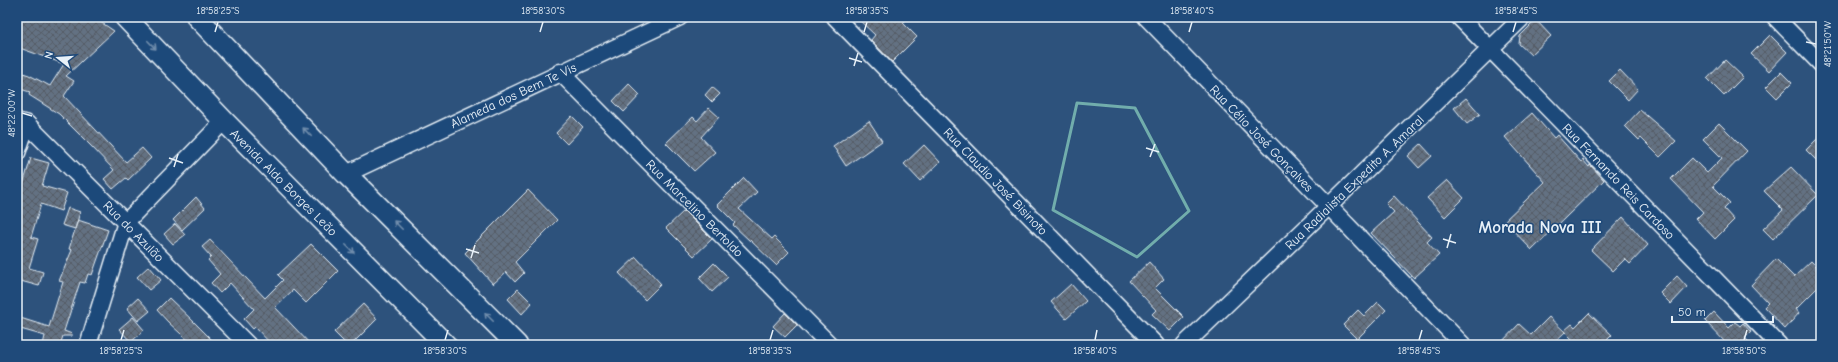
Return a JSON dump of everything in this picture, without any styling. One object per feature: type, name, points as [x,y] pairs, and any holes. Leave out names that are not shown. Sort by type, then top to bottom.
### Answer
[{"type":"street","name":"Avenida Aldo Borges Leão","points":[[125,17],[224,120],[446,345]]},
{"type":"street","points":[[197,17],[346,174],[517,345]]},
{"type":"street","name":"Alameda dos Bem Te Vis","points":[[346,174],[560,72],[680,17]]},
{"type":"street","name":"Rua Claudio José Bisinoto","points":[[835,17],[1156,345]]},
{"type":"street","name":"Rua Célio José Gonçalves","points":[[1146,17],[1463,345]]},
{"type":"street","name":"Rua Fernando Reis Cardoso","points":[[1459,17],[1779,345]]},
{"type":"street","name":"Rua Radialista Expedito A. Amaral","points":[[1184,345],[1523,17]]},
{"type":"street","points":[[1775,17],[1821,64]]},
{"type":"street","name":"Rua Marcelino Bertoldo","points":[[560,72],[830,345]]},
{"type":"street","points":[[88,345],[126,222],[224,120]]},
{"type":"street","points":[[17,153],[22,123]]},
{"type":"street","name":"Rua do Azulão","points":[[22,123],[126,222],[248,345]]},
{"type":"highlighted area","points":[[1077,103],[1135,108],[1189,211],[1137,257],[1053,210]]},
{"type":"building","points":[[17,17],[93,17],[114,31],[66,76],[74,81],[64,96],[126,162],[142,148],[151,158],[128,180],[126,178],[113,189],[104,179],[114,170],[59,114],[29,95],[30,92],[17,88],[17,71],[29,75],[50,86],[64,64],[17,47]]},
{"type":"building","points":[[856,17],[908,17],[903,23],[917,37],[892,62],[871,40],[875,35]]},
{"type":"building","points":[[1536,20],[1551,36],[1531,55],[1519,44],[1520,36]]},
{"type":"building","points":[[1770,35],[1787,52],[1769,71],[1751,54]]},
{"type":"building","points":[[1725,60],[1743,77],[1724,96],[1707,79]]},
{"type":"building","points":[[1620,70],[1638,89],[1628,100],[1609,81]]},
{"type":"building","points":[[1781,72],[1792,83],[1777,98],[1766,87]]},
{"type":"building","points":[[629,84],[640,95],[624,112],[613,101]]},
{"type":"building","points":[[712,87],[720,94],[712,102],[705,95]]},
{"type":"building","points":[[1466,98],[1480,114],[1467,124],[1454,108]]},
{"type":"building","points":[[709,108],[719,117],[701,137],[715,152],[694,171],[666,143],[693,117],[697,121]]},
{"type":"building","points":[[1640,110],[1676,141],[1660,157],[1641,138],[1639,140],[1625,126]]},
{"type":"building","points":[[1532,113],[1554,138],[1557,135],[1581,162],[1583,160],[1589,167],[1590,165],[1604,180],[1532,250],[1504,221],[1545,182],[1505,137]]},
{"type":"building","points":[[572,116],[583,127],[567,144],[556,133]]},
{"type":"building","points":[[869,121],[882,141],[846,166],[833,146]]},
{"type":"building","points":[[1719,123],[1747,151],[1713,186],[1730,203],[1724,209],[1734,220],[1715,239],[1696,219],[1703,212],[1671,179],[1692,158],[1707,173],[1722,158],[1703,139]]},
{"type":"building","points":[[1821,135],[1821,165],[1806,150]]},
{"type":"building","points":[[1421,144],[1432,156],[1419,168],[1408,156]]},
{"type":"building","points":[[924,145],[940,162],[920,181],[904,164]]},
{"type":"building","points":[[31,158],[49,163],[42,186],[67,193],[61,211],[41,204],[31,237],[38,239],[29,268],[43,272],[39,286],[17,280],[17,204]]},
{"type":"building","points":[[1791,167],[1818,195],[1773,239],[1763,229],[1783,210],[1764,191]]},
{"type":"building","points":[[744,178],[757,192],[739,209],[772,239],[774,237],[789,252],[776,265],[733,225],[735,223],[717,205]]},
{"type":"building","points":[[1447,180],[1464,198],[1445,217],[1427,198]]},
{"type":"building","points":[[528,190],[557,220],[515,262],[524,273],[515,282],[506,272],[493,284],[465,253]]},
{"type":"building","points":[[1394,196],[1432,237],[1427,242],[1439,255],[1414,278],[1371,233],[1394,212],[1386,204]]},
{"type":"building","points":[[196,197],[205,208],[182,230],[173,220]]},
{"type":"building","points":[[68,208],[80,212],[75,229],[62,225]]},
{"type":"building","points":[[684,211],[712,239],[694,256],[666,228]]},
{"type":"building","points":[[1623,217],[1648,245],[1630,264],[1625,259],[1613,271],[1591,250]]},
{"type":"building","points":[[78,220],[108,230],[92,275],[88,274],[85,283],[80,282],[64,331],[72,334],[72,336],[63,336],[60,345],[43,345],[45,336],[17,328],[17,317],[49,327],[63,282],[59,281],[72,250],[69,249]]},
{"type":"building","points":[[175,224],[185,235],[173,244],[164,234]]},
{"type":"building","points":[[210,240],[265,298],[283,280],[278,275],[311,244],[338,271],[306,303],[293,290],[275,307],[311,345],[272,345],[255,327],[253,329],[244,319],[254,309],[230,283],[220,293],[211,283],[220,274],[208,260],[211,257],[202,247]]},
{"type":"building","points":[[636,257],[661,284],[645,300],[619,273]]},
{"type":"building","points":[[1776,259],[1794,277],[1811,261],[1821,271],[1821,284],[1796,309],[1799,313],[1785,329],[1764,307],[1768,303],[1751,285]]},
{"type":"building","points":[[1149,262],[1164,279],[1155,288],[1184,317],[1170,331],[1152,314],[1156,310],[1129,281]]},
{"type":"building","points":[[714,263],[728,277],[712,292],[699,278]]},
{"type":"building","points":[[149,266],[161,280],[149,290],[137,277]]},
{"type":"building","points":[[1677,276],[1687,287],[1671,304],[1660,293]]},
{"type":"building","points":[[1071,284],[1086,301],[1066,319],[1051,302]]},
{"type":"building","points":[[518,289],[532,303],[522,314],[508,299]]},
{"type":"building","points":[[138,298],[150,311],[138,321],[127,308]]},
{"type":"building","points":[[169,298],[217,345],[193,345],[168,322],[157,310]]},
{"type":"building","points":[[1378,302],[1386,310],[1357,339],[1343,325],[1358,310],[1364,316]]},
{"type":"building","points":[[363,304],[377,319],[351,345],[347,345],[334,332]]},
{"type":"building","points":[[1714,312],[1729,328],[1735,322],[1740,326],[1743,323],[1751,332],[1745,338],[1752,345],[1728,345],[1705,321]]},
{"type":"building","points":[[785,313],[797,325],[785,337],[773,326]]},
{"type":"building","points":[[1589,313],[1612,335],[1602,345],[1578,345],[1564,331],[1572,324],[1575,327]]},
{"type":"building","points":[[133,317],[144,330],[131,342],[119,329]]},
{"type":"building","points":[[1549,317],[1565,332],[1551,345],[1499,345],[1519,324],[1531,335]]},
{"type":"district","name":"Morada Nova III","points":[[1540,227]]}]
